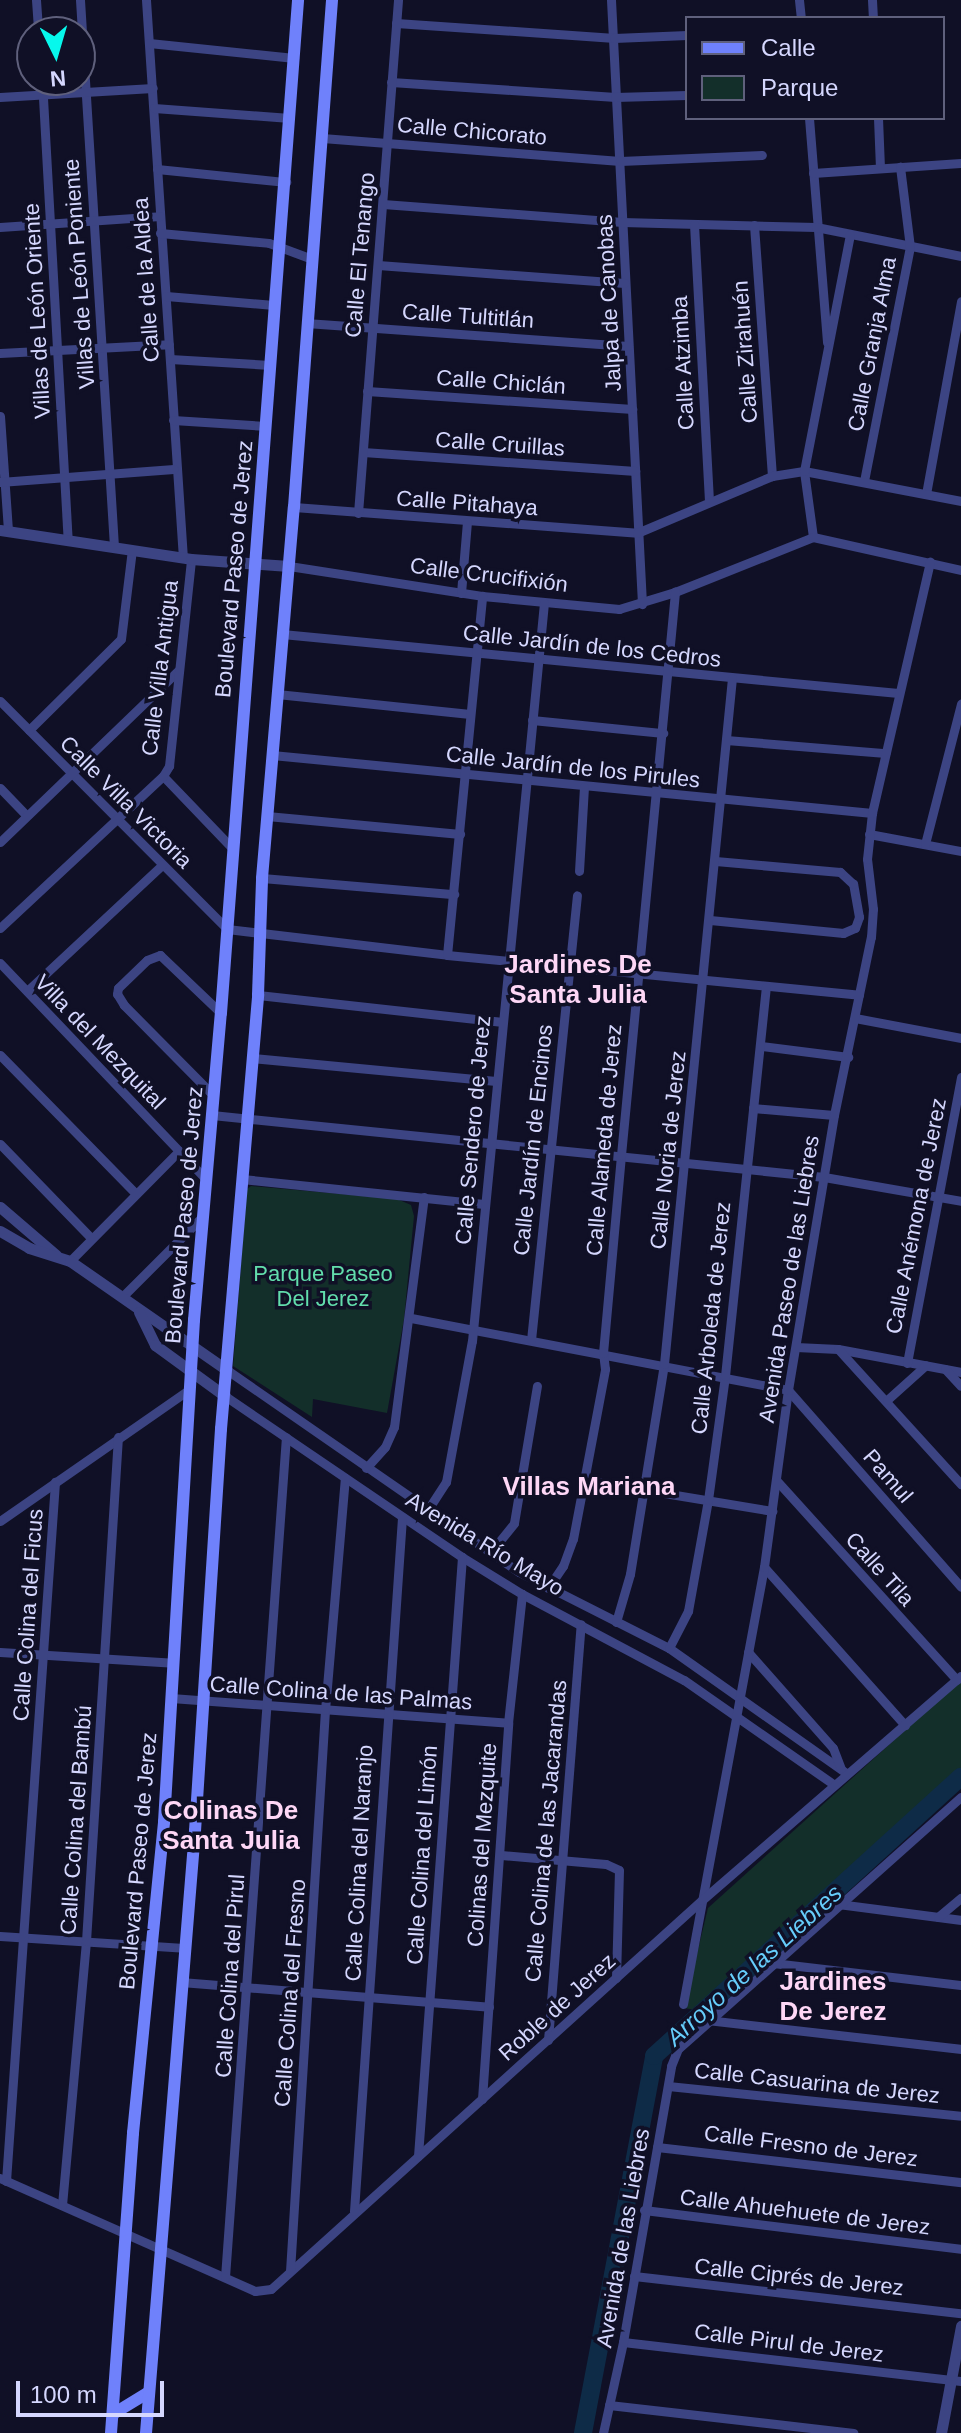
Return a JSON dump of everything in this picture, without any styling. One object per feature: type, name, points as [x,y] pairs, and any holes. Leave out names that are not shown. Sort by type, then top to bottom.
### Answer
[{"type":"main road","name":"Boulevard Paseo de Jerez","points":[[111,2433],[153,1946],[193,1344],[298,0]]},
{"type":"main road","points":[[146,2433],[258,995],[262,878],[294,507],[332,0]]},
{"type":"main road","points":[[113,2414],[149,2392]]},
{"type":"street","name":"Calle de la Aldea","points":[[146,0],[170,359],[174,469],[187,559]]},
{"type":"street","name":"Calle El Tenango","points":[[358,513],[398,0]]},
{"type":"street","name":"Jalpa de Canobas","points":[[611,0],[642,604]]},
{"type":"street","points":[[396,23],[614,38],[685,35]]},
{"type":"street","points":[[149,43],[294,58]]},
{"type":"street","points":[[391,82],[615,97],[685,95]]},
{"type":"street","points":[[96,91],[153,88]]},
{"type":"street","points":[[0,97],[22,96]]},
{"type":"street","name":"Villas de León Oriente","points":[[43,96],[68,540]]},
{"type":"street","name":"Villas de León Poniente","points":[[85,96],[114,546]]},
{"type":"street","points":[[154,108],[290,118]]},
{"type":"street","points":[[809,120],[828,354]]},
{"type":"street","points":[[878,120],[880,168]]},
{"type":"street","name":"Calle Chicorato","points":[[322,138],[620,161],[762,155]]},
{"type":"street","points":[[813,173],[961,163]]},
{"type":"street","name":"Calle Granja Alma","points":[[864,481],[910,247],[900,167]]},
{"type":"street","points":[[157,169],[286,182]]},
{"type":"street","points":[[383,204],[622,222],[816,227],[961,256]]},
{"type":"street","points":[[0,227],[160,216]]},
{"type":"street","name":"Calle Atzimba","points":[[694,224],[709,500]]},
{"type":"street","name":"Calle Zirahuén","points":[[754,225],[772,476]]},
{"type":"street","points":[[160,233],[280,246],[312,259]]},
{"type":"street","points":[[850,234],[804,471],[813,537],[961,570]]},
{"type":"street","points":[[378,265],[624,283]]},
{"type":"street","points":[[166,296],[274,305]]},
{"type":"street","points":[[926,494],[961,301]]},
{"type":"street","name":"Calle Tultitlán","points":[[306,323],[628,346]]},
{"type":"street","points":[[0,353],[169,344]]},
{"type":"street","points":[[170,359],[270,365]]},
{"type":"street","name":"Calle Chiclán","points":[[367,391],[632,409]]},
{"type":"street","points":[[0,416],[4,531]]},
{"type":"street","points":[[173,420],[266,426]]},
{"type":"street","name":"Calle Cruillas","points":[[363,452],[635,471]]},
{"type":"street","points":[[3,482],[174,469]]},
{"type":"street","points":[[637,533],[772,476],[804,471],[961,501]]},
{"type":"street","name":"Calle Pitahaya","points":[[294,507],[637,533]]},
{"type":"street","points":[[461,593],[467,522]]},
{"type":"street","name":"Calle Crucifixión","points":[[4,531],[187,559],[253,566],[289,566],[482,596],[619,609],[675,592],[813,537]]},
{"type":"street","points":[[29,730],[121,639],[132,550]]},
{"type":"street","name":"Calle Villa Antigua","points":[[187,559],[171,757],[163,776],[232,848]]},
{"type":"street","name":"Avenida Paseo de las Liebres","points":[[683,2004],[764,1567],[788,1390],[834,1115],[873,924],[868,873],[872,813],[930,562]]},
{"type":"street","name":"Calle Alameda de Jerez","points":[[548,1588],[569,1553],[605,1369],[603,1353],[637,975],[675,592]]},
{"type":"street","points":[[447,955],[482,596]]},
{"type":"street","name":"Calle Sendero de Jerez","points":[[427,1511],[446,1482],[473,1330],[544,603]]},
{"type":"street","name":"Calle Jardín de los Cedros","points":[[282,634],[898,693]]},
{"type":"street","points":[[0,842],[179,670]]},
{"type":"street","name":"Calle Noria de Jerez","points":[[616,1622],[630,1574],[664,1364],[732,678]]},
{"type":"street","points":[[277,694],[470,714]]},
{"type":"street","name":"Calle Villa Victoria","points":[[0,701],[227,929]]},
{"type":"street","points":[[925,844],[961,704]]},
{"type":"street","points":[[532,720],[663,733]]},
{"type":"street","points":[[726,740],[885,753]]},
{"type":"street","name":"Calle Jardín de los Pirules","points":[[272,755],[872,813]]},
{"type":"street","points":[[0,928],[163,776]]},
{"type":"street","points":[[579,871],[584,787]]},
{"type":"street","points":[[0,788],[26,815]]},
{"type":"street","points":[[267,816],[460,834]]},
{"type":"street","points":[[869,834],[961,851]]},
{"type":"street","points":[[710,920],[843,933],[855,928],[859,917],[853,884],[840,872],[715,861]]},
{"type":"street","points":[[27,991],[162,865]]},
{"type":"street","points":[[262,878],[454,894]]},
{"type":"street","name":"Calle Jardín de Encinos","points":[[531,1340],[577,895]]},
{"type":"street","points":[[227,929],[637,975],[859,995]]},
{"type":"street","points":[[213,1095],[124,1005],[118,988],[147,960],[160,955],[221,1013]]},
{"type":"street","name":"Villa del Mezquital","points":[[0,963],[207,1180]]},
{"type":"street","name":"Calle Arboleda de Jerez","points":[[669,1648],[682,1626],[692,1596],[708,1500],[725,1376],[766,987]]},
{"type":"street","points":[[258,995],[501,1022]]},
{"type":"street","points":[[855,1018],[961,1038]]},
{"type":"street","points":[[761,1046],[848,1057]]},
{"type":"street","points":[[0,1055],[135,1193]]},
{"type":"street","points":[[252,1058],[496,1081]]},
{"type":"street","name":"Calle Anémona de Jerez","points":[[907,1363],[961,1077]]},
{"type":"street","points":[[753,1108],[834,1115]]},
{"type":"street","points":[[212,1115],[746,1168],[824,1177],[961,1201]]},
{"type":"street","points":[[0,1144],[90,1237]]},
{"type":"street","points":[[70,1261],[90,1237],[179,1151]]},
{"type":"street","points":[[242,1179],[484,1204]]},
{"type":"street","points":[[366,1468],[385,1447],[394,1427],[411,1318],[424,1197]]},
{"type":"street","name":"Avenida Río Mayo","points":[[0,1207],[57,1255]]},
{"type":"street","points":[[122,1297],[204,1215]]},
{"type":"street","name":"Avenida Río Mayo","points":[[0,1231],[29,1248],[70,1261],[139,1312],[193,1344],[490,1553],[548,1588],[669,1648],[844,1771]]},
{"type":"street","name":"Avenida Río Mayo","points":[[139,1312],[155,1345],[402,1517],[522,1594],[684,1680],[734,1718],[833,1784]]},
{"type":"street","points":[[411,1318],[788,1390]]},
{"type":"street","points":[[796,1347],[838,1349],[961,1372]]},
{"type":"street","points":[[838,1349],[961,1484]]},
{"type":"street","points":[[887,1400],[926,1365]]},
{"type":"street","points":[[945,1369],[961,1386]]},
{"type":"street","points":[[490,1553],[514,1523],[537,1386]]},
{"type":"street","points":[[0,1521],[190,1389]]},
{"type":"street","name":"Pamul","points":[[788,1390],[961,1587]]},
{"type":"street","name":"Calle Colina del Bambú","points":[[62,2205],[86,1941],[118,1437]]},
{"type":"street","name":"Calle Colina del Pirul","points":[[225,2277],[249,1985],[286,1437]]},
{"type":"street","name":"Calle Colina del Fresno","points":[[290,2271],[325,1710],[345,1478]]},
{"type":"street","points":[[585,1480],[772,1511]]},
{"type":"street","name":"Calle Tila","points":[[777,1481],[959,1678]]},
{"type":"street","name":"Calle Colina del Ficus","points":[[3,2179],[24,1938],[55,1482]]},
{"type":"street","name":"Calle Colina del Naranjo","points":[[354,2211],[402,1517]]},
{"type":"street","name":"Calle Colina del Limón","points":[[418,2156],[462,1557]]},
{"type":"street","points":[[764,1567],[905,1725]]},
{"type":"street","name":"Colinas del Mezquite","points":[[482,2099],[508,1723],[522,1594]]},
{"type":"street","name":"Calle Colina de las Jacarandas","points":[[548,2040],[581,1624]]},
{"type":"street","points":[[0,1652],[173,1663]]},
{"type":"street","points":[[748,1652],[833,1748],[844,1771]]},
{"type":"street","name":"Roble de Jerez","points":[[3,2179],[263,2291],[290,2271],[844,1771],[905,1725],[959,1678]]},
{"type":"street","name":"Calle Colina de las Palmas","points":[[171,1698],[508,1723]]},
{"type":"street","points":[[707,2020],[961,1797]]},
{"type":"street","points":[[501,1855],[606,1864],[619,1870],[616,1978]]},
{"type":"street","points":[[938,1917],[961,1898]]},
{"type":"street","points":[[838,1904],[961,1920]]},
{"type":"street","points":[[0,1936],[184,1948]]},
{"type":"street","points":[[773,1963],[961,1985]]},
{"type":"street","points":[[181,1982],[249,1985],[489,2007]]},
{"type":"street","points":[[707,2020],[961,2049]]},
{"type":"street","name":"Avenida de las Liebres","points":[[603,2433],[623,2342],[668,2086],[678,2049],[707,2020]]},
{"type":"street","name":"Calle Casuarina de Jerez","points":[[668,2086],[961,2116]]},
{"type":"street","name":"Calle Fresno de Jerez","points":[[657,2147],[961,2182]]},
{"type":"street","name":"Calle Ahuehuete de Jerez","points":[[644,2210],[961,2249]]},
{"type":"street","name":"Calle Ciprés de Jerez","points":[[634,2276],[961,2313]]},
{"type":"street","points":[[941,2433],[956,2380],[961,2326]]},
{"type":"street","name":"Calle Pirul de Jerez","points":[[623,2342],[956,2380]]},
{"type":"street","points":[[609,2405],[853,2433]]},
{"type":"green space","name":"Parque Paseo Del Jerez","points":[[251,1186],[397,1199],[411,1205],[414,1216],[404,1319],[387,1413],[313,1399],[312,1417],[233,1366],[247,1189]]},
{"type":"green space","points":[[961,1680],[961,1772],[696,2010],[684,2008],[708,1908]]},
{"type":"waterway","name":"Arroyo de las Liebres","points":[[583,2433],[654,2056],[961,1777]]},
{"type":"district","name":"Jardines De Santa Julia","points":[[578,980]]},
{"type":"district","name":"Villas Mariana","points":[[589,1487]]},
{"type":"district","name":"Colinas De Santa Julia","points":[[231,1826]]},
{"type":"district","name":"Jardines De Jerez","points":[[833,1997]]}]
